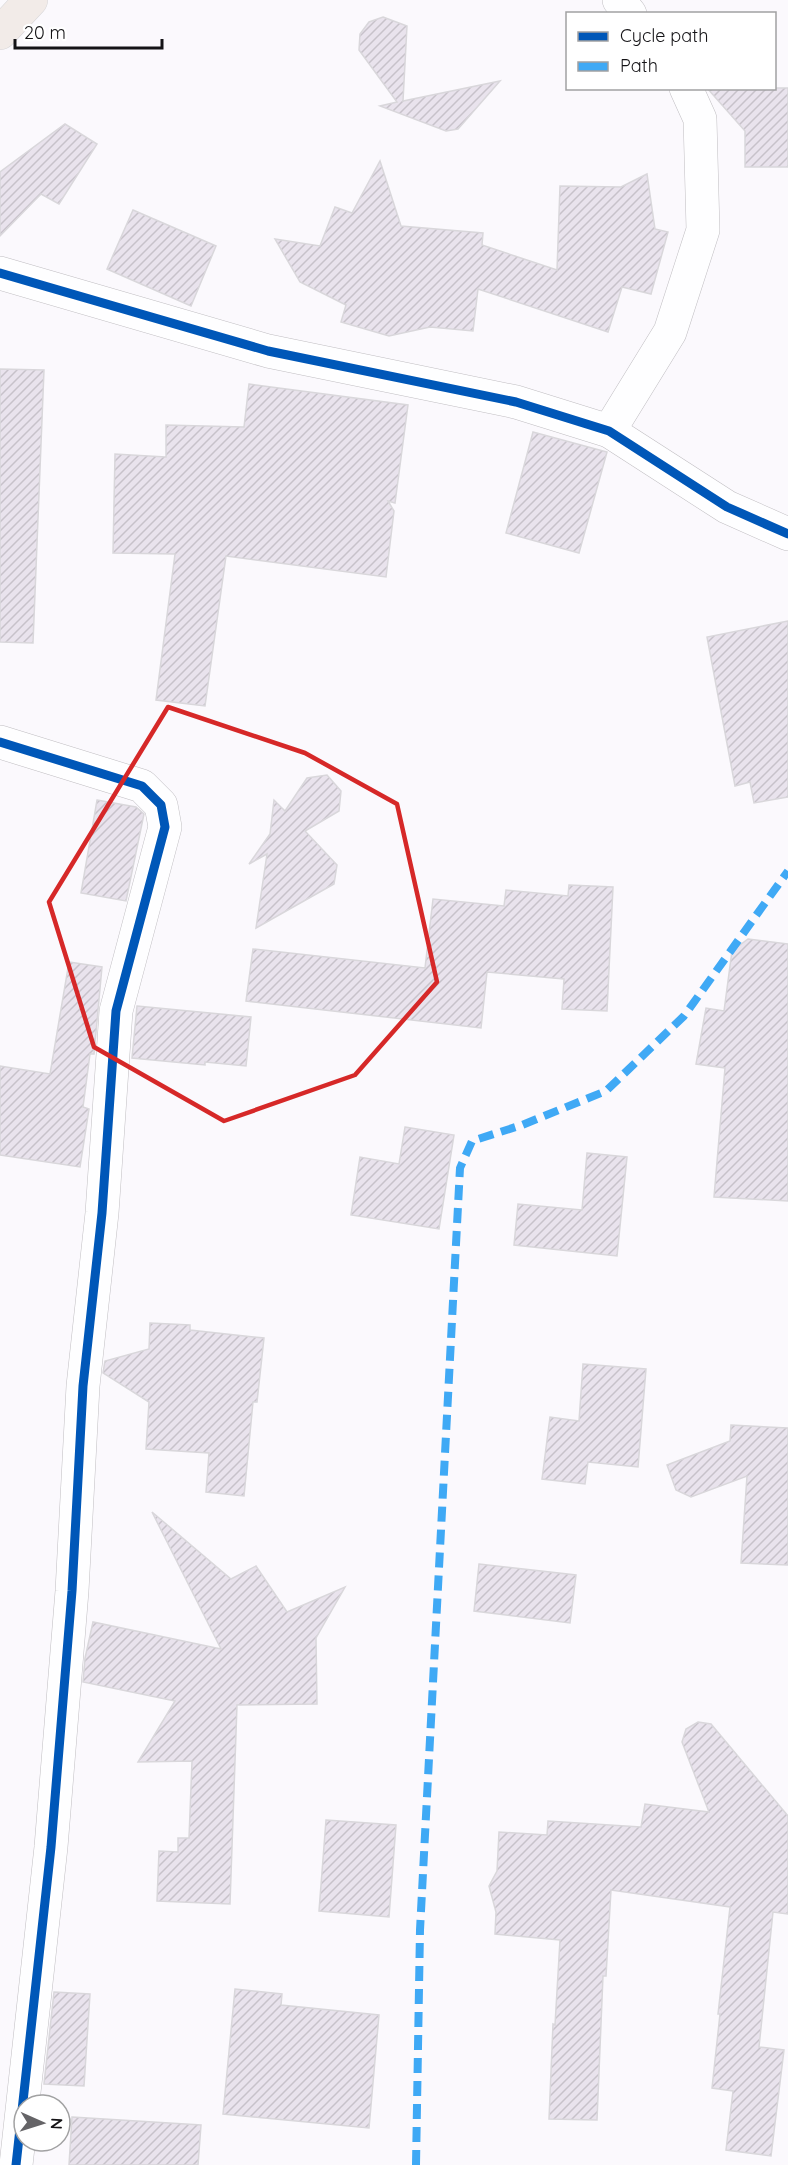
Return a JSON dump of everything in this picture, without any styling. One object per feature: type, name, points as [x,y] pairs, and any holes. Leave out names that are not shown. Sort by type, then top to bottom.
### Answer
[{"type":"street","points":[[619,0],[628,12]]},
{"type":"street","points":[[609,431],[670,332],[703,230],[700,119],[687,90]]},
{"type":"street","points":[[0,273],[268,351],[516,402],[609,431],[727,507],[788,534]]},
{"type":"street","points":[[0,742],[142,786],[161,805],[165,827],[116,1011],[102,1213],[83,1386],[72,1591],[52,1835],[16,2165]]},
{"type":"highlighted area","points":[[168,707],[305,753],[397,804],[437,982],[355,1075],[224,1121],[94,1047],[49,902]]},
{"type":"building","points":[[383,17],[407,26],[403,101],[500,81],[458,129],[446,131],[380,106],[397,102],[359,50],[360,34],[369,22]]},
{"type":"building","points":[[788,88],[788,167],[745,167],[745,131],[709,90]]},
{"type":"building","points":[[65,124],[97,144],[59,204],[41,194],[0,236],[0,172]]},
{"type":"building","points":[[380,161],[401,226],[483,233],[482,245],[557,270],[560,186],[621,187],[647,174],[655,229],[668,232],[651,294],[622,287],[608,332],[478,289],[473,331],[430,327],[389,336],[341,322],[346,305],[300,282],[275,239],[320,246],[335,207],[352,213]]},
{"type":"building","points":[[133,210],[216,246],[191,306],[107,269]]},
{"type":"building","points":[[0,369],[44,370],[33,643],[0,642]]},
{"type":"building","points":[[249,384],[408,405],[395,503],[388,501],[394,511],[386,577],[226,556],[205,706],[156,700],[175,554],[113,553],[115,454],[166,457],[166,425],[244,427]]},
{"type":"building","points":[[533,432],[607,452],[579,553],[506,533]]},
{"type":"building","points":[[788,621],[788,797],[754,803],[750,782],[735,786],[707,637]]},
{"type":"building","points":[[327,775],[341,791],[339,811],[305,831],[337,865],[334,884],[256,928],[267,854],[249,864],[270,834],[274,800],[285,811],[307,778]]},
{"type":"building","points":[[97,800],[136,807],[144,814],[126,901],[81,893]]},
{"type":"building","points":[[569,885],[613,887],[607,1011],[562,1009],[564,979],[487,972],[481,1028],[246,1001],[253,949],[425,968],[433,899],[504,906],[506,890],[568,896]]},
{"type":"building","points":[[748,939],[788,944],[788,1201],[714,1197],[725,1068],[696,1064],[706,1008],[724,1011],[732,951]]},
{"type":"building","points":[[69,962],[102,967],[94,1054],[90,1054],[83,1107],[89,1109],[80,1167],[0,1155],[0,1066],[50,1074]]},
{"type":"building","points":[[137,1006],[251,1017],[246,1066],[205,1062],[205,1065],[132,1058]]},
{"type":"building","points":[[405,1127],[454,1135],[439,1229],[351,1215],[360,1157],[399,1164]]},
{"type":"building","points":[[587,1153],[627,1157],[617,1256],[514,1245],[518,1204],[582,1210]]},
{"type":"building","points":[[150,1323],[190,1325],[190,1330],[264,1338],[257,1402],[253,1402],[244,1496],[206,1492],[209,1453],[146,1449],[149,1402],[103,1373],[105,1361],[149,1349]]},
{"type":"building","points":[[583,1364],[646,1369],[638,1467],[588,1462],[585,1484],[542,1479],[550,1417],[579,1421]]},
{"type":"building","points":[[731,1425],[788,1428],[788,1565],[741,1563],[747,1476],[691,1497],[676,1490],[667,1465],[730,1441]]},
{"type":"building","points":[[152,1512],[231,1579],[256,1566],[287,1612],[345,1587],[316,1638],[317,1704],[237,1705],[230,1904],[157,1901],[159,1851],[178,1852],[178,1838],[189,1838],[192,1761],[138,1762],[175,1701],[83,1682],[85,1658],[93,1622],[221,1649]]},
{"type":"building","points":[[479,1564],[576,1575],[570,1623],[474,1611]]},
{"type":"building","points":[[698,1722],[711,1724],[788,1816],[788,1914],[773,1912],[759,2047],[784,2050],[771,2156],[726,2150],[733,2091],[712,2088],[730,1907],[611,1890],[606,1976],[603,1976],[597,2120],[549,2119],[553,2024],[555,2025],[560,1940],[495,1934],[496,1912],[489,1886],[497,1871],[499,1832],[547,1835],[548,1821],[641,1827],[645,1804],[709,1812],[682,1742],[686,1729]]},
{"type":"building","points":[[326,1820],[396,1825],[389,1917],[319,1911]]},
{"type":"building","points":[[235,1989],[282,1994],[281,2005],[379,2015],[369,2128],[223,2114]]},
{"type":"building","points":[[54,1992],[90,1994],[84,2086],[44,2084]]},
{"type":"building","points":[[72,2117],[201,2125],[198,2165],[69,2165],[70,2153],[72,2153]]},
{"type":"marked path","points":[[416,2165],[420,1930],[460,1168],[472,1141],[522,1125],[606,1091],[684,1016],[788,871]]},
{"type":"cycle path","points":[[0,273],[268,351],[516,402],[609,431],[727,507],[788,534]]},
{"type":"cycle path","points":[[0,742],[142,786],[161,805],[165,827],[116,1011],[102,1213],[83,1386],[72,1591],[51,1847],[16,2165]]}]
